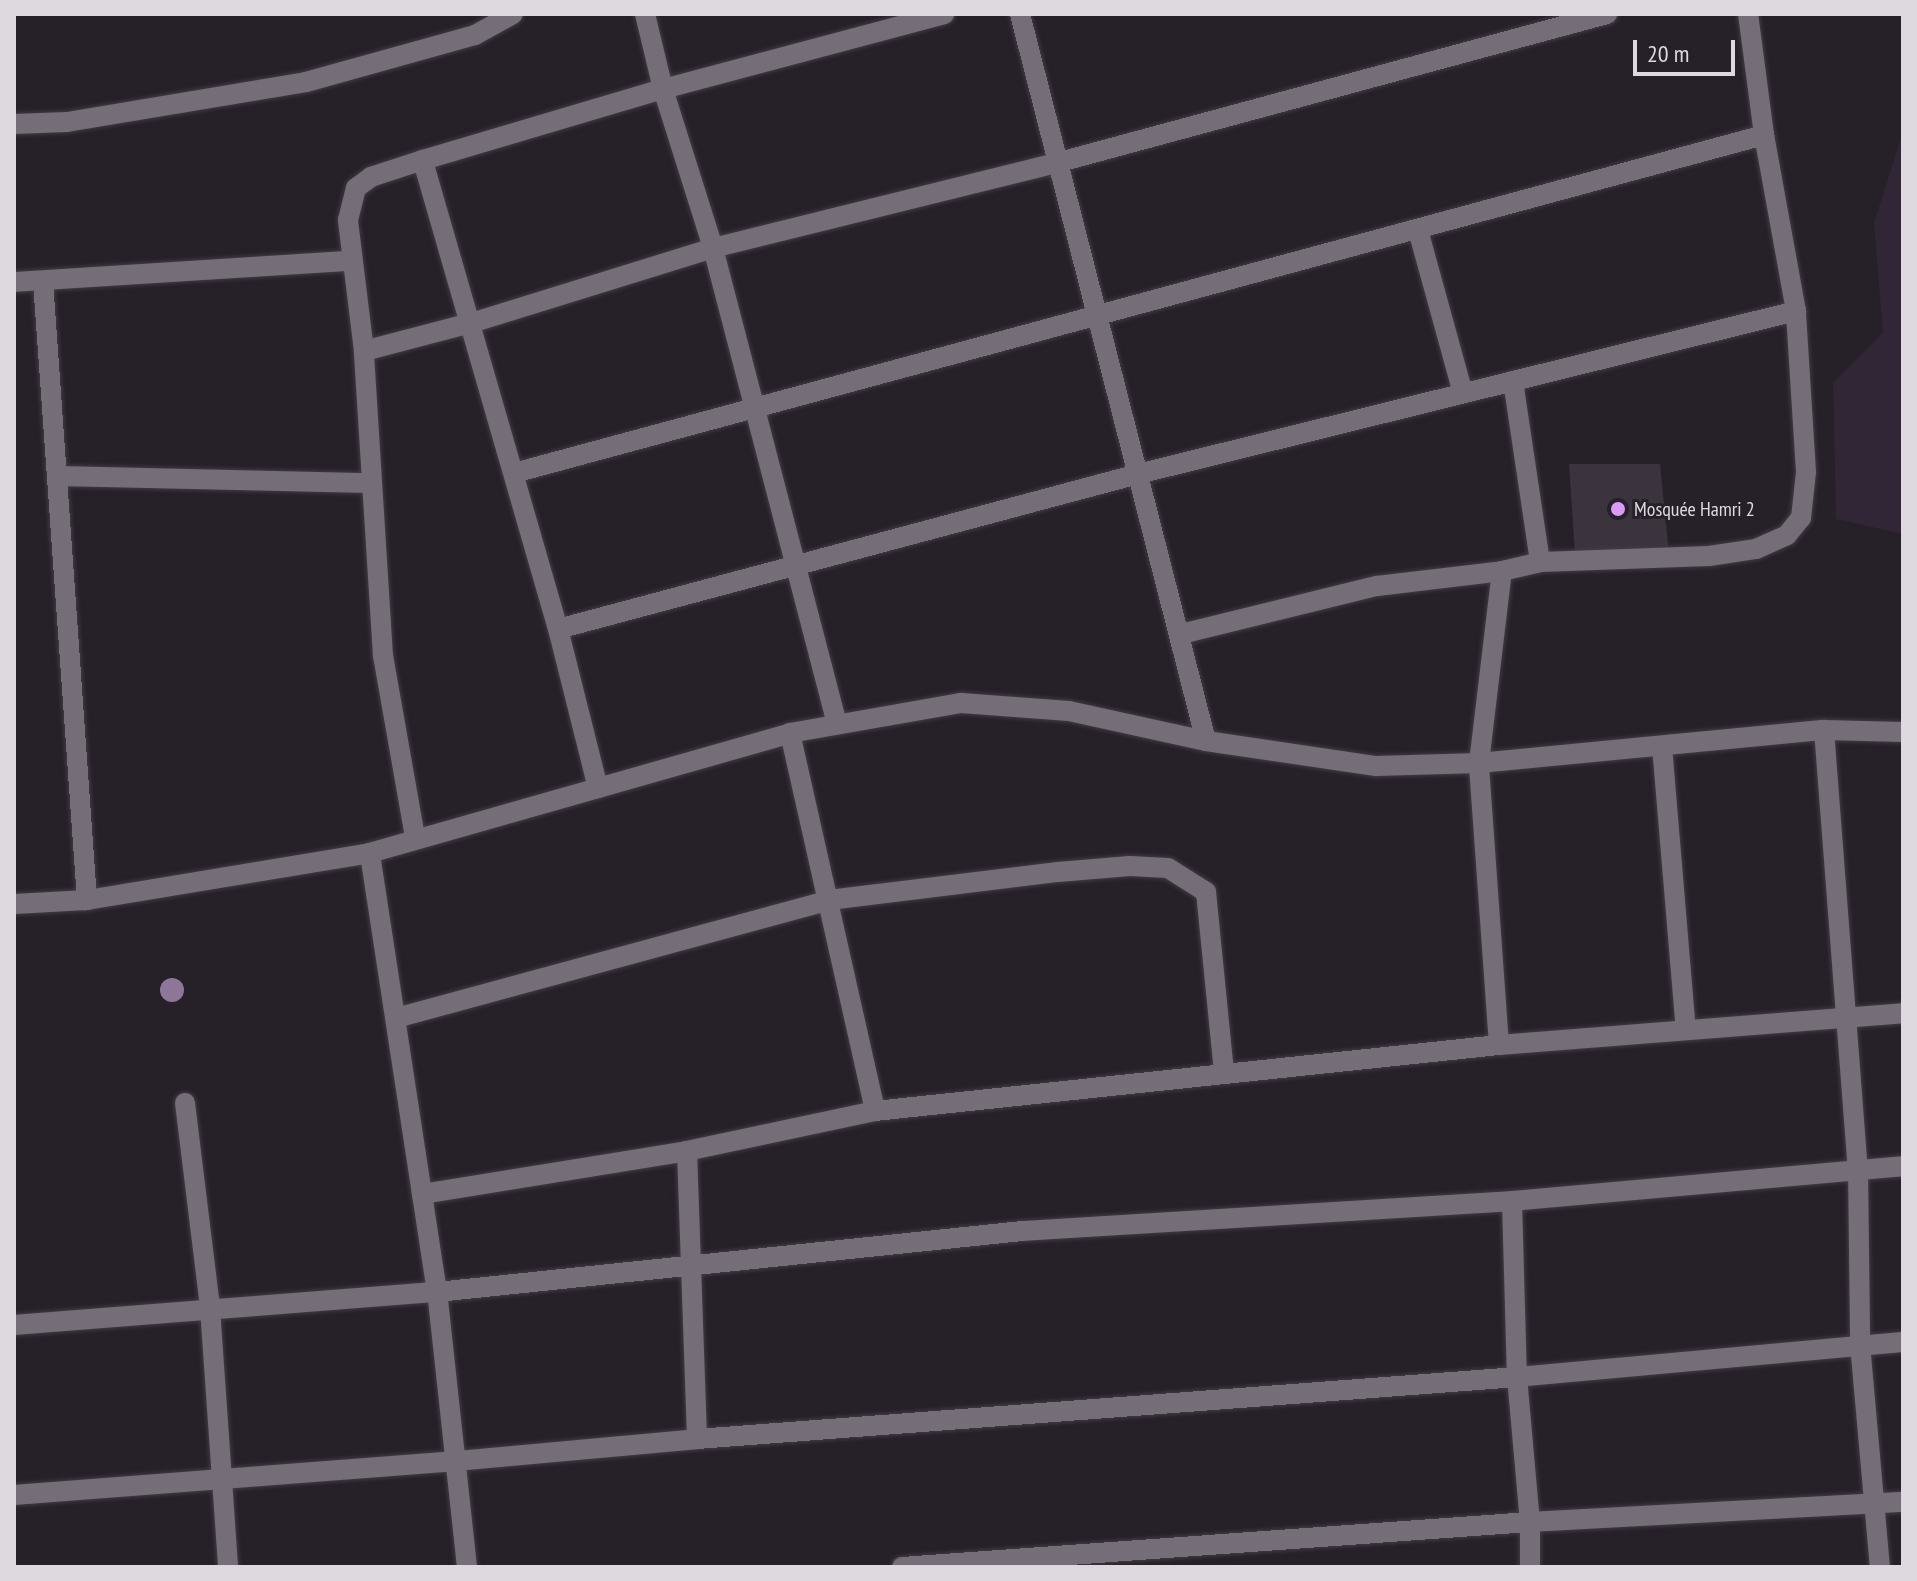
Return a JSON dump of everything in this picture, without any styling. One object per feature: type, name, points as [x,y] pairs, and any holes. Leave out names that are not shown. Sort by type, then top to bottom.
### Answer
[{"type":"street","points":[[14,124],[67,122],[130,113],[306,82],[475,35],[513,14]]},
{"type":"street","points":[[645,14],[663,89],[713,248],[837,724]]},
{"type":"street","points":[[415,837],[383,656],[364,351],[348,220],[356,188],[371,177],[423,160],[663,89],[944,14]]},
{"type":"street","points":[[1020,14],[1206,741]]},
{"type":"street","points":[[364,351],[471,323],[713,248],[1056,163],[1607,14]]},
{"type":"street","points":[[1181,634],[1377,586],[1502,571],[1540,562],[1709,556],[1756,549],[1787,535],[1801,518],[1806,472],[1796,311],[1764,135],[1748,14]]},
{"type":"street","points":[[514,473],[1764,135]]},
{"type":"street","points":[[423,160],[558,629],[598,788]]},
{"type":"street","points":[[1418,230],[1463,393]]},
{"type":"street","points":[[14,282],[352,261]]},
{"type":"street","points":[[43,281],[87,900]]},
{"type":"street","points":[[558,629],[1138,474],[1796,311]]},
{"type":"street","points":[[1513,381],[1540,562]]},
{"type":"street","points":[[57,476],[372,483]]},
{"type":"street","points":[[1499,1045],[1479,763],[1502,571]]},
{"type":"street","points":[[14,904],[87,900],[370,853],[415,837],[790,733],[961,703],[1069,711],[1206,741],[1376,766],[1479,763],[1824,730],[1903,732]]},
{"type":"street","points":[[1824,730],[1858,1168],[1860,1344],[1877,1504],[1880,1567]]},
{"type":"street","points":[[790,733],[875,1111]]},
{"type":"street","points":[[1662,746],[1686,1029]]},
{"type":"street","points":[[370,853],[437,1292],[467,1567]]},
{"type":"street","points":[[396,1018],[829,900],[1058,872],[1130,866],[1168,868],[1206,892],[1224,1073]]},
{"type":"street","points":[[422,1194],[687,1151],[875,1111],[1499,1045],[1846,1015],[1903,1013]]},
{"type":"street","points":[[185,1103],[210,1308],[228,1567]]},
{"type":"street","points":[[687,1151],[697,1439]]},
{"type":"street","points":[[14,1325],[437,1292],[1022,1231],[1512,1201],[1903,1166]]},
{"type":"street","points":[[1512,1201],[1517,1377],[1530,1522],[1530,1567]]},
{"type":"street","points":[[14,1495],[1517,1377],[1903,1342]]},
{"type":"street","points":[[912,1566],[1530,1522],[1903,1502]]},
{"type":"shaded area","points":[[1903,131],[1903,534],[1836,519],[1833,383],[1883,333],[1874,223]]},
{"type":"building","name":"Mosquée Hamri 2","points":[[1569,464],[1660,464],[1669,554],[1575,553]]},
{"type":"place","name":"Mosquée Hamri 2","points":[[1618,509]]}]
